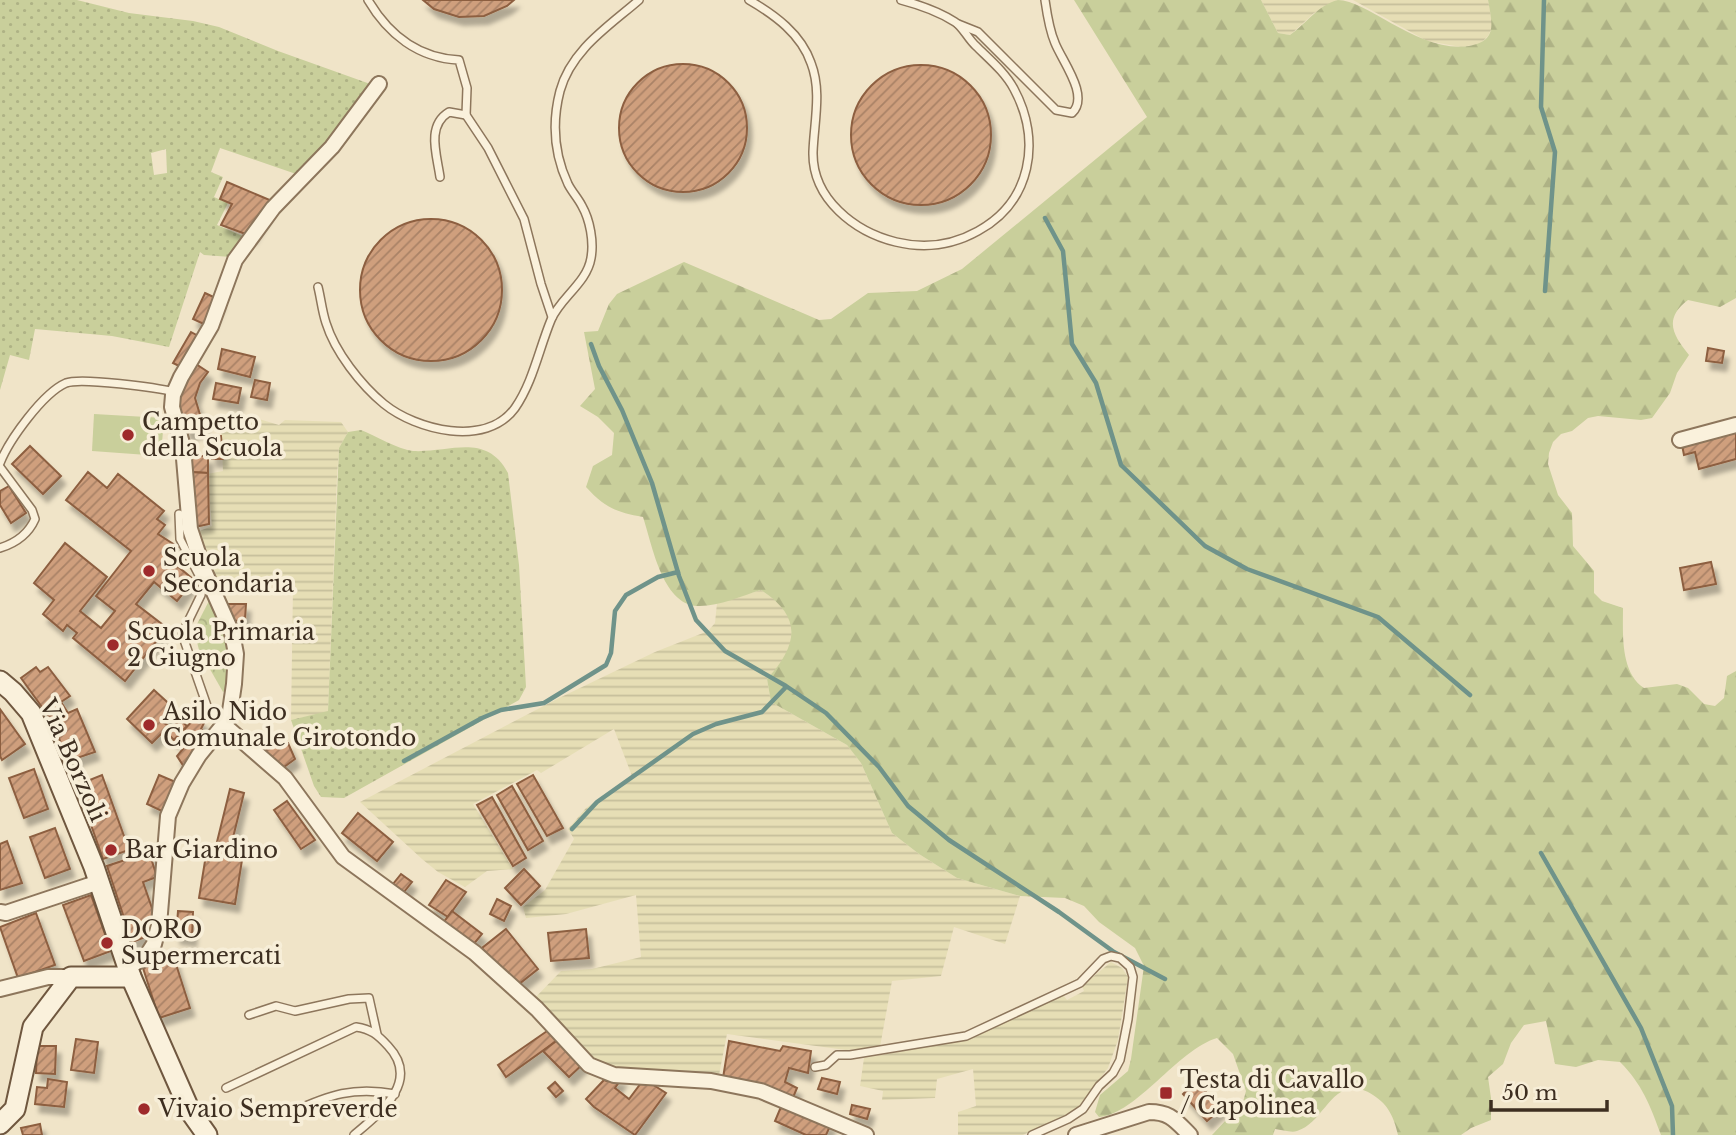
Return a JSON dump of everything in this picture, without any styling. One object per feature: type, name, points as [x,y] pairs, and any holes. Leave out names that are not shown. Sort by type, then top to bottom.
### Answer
[{"type":"main road","name":"Via Borzoli","points":[[0,681],[31,713],[99,882],[129,972],[190,1111],[206,1135]]},
{"type":"main road","points":[[0,1124],[15,1109],[33,1027],[71,978],[129,972]]},
{"type":"street","points":[[129,972],[145,958],[156,937],[168,816],[181,783],[199,755],[229,718],[236,654],[232,633],[203,568],[190,529],[183,447],[172,407],[175,392],[211,326],[235,260],[273,208],[332,147],[379,84]]},
{"type":"street","points":[[1680,440],[1736,425]]},
{"type":"street","points":[[224,725],[285,778],[343,857],[475,953],[537,1009],[589,1065],[614,1075],[711,1081],[744,1086],[866,1135]]},
{"type":"street","points":[[0,912],[6,913],[99,882]]},
{"type":"street","points":[[0,989],[48,978],[71,978]]},
{"type":"street","points":[[1076,1135],[1149,1112],[1161,1112],[1190,1135]]},
{"type":"lane","points":[[368,0],[387,28],[413,48],[443,59],[459,60],[467,88],[466,115],[488,148],[524,219],[552,317]]},
{"type":"lane","points":[[318,287],[326,323],[353,370],[374,396],[405,419],[438,430],[475,430],[491,426],[514,410],[529,380],[552,317],[589,266],[592,249],[587,217],[565,177],[555,136],[561,89],[581,51],[639,0]]},
{"type":"lane","points":[[749,0],[788,27],[805,48],[813,66],[816,92],[813,155],[817,180],[830,202],[844,217],[864,229],[895,242],[919,246],[953,242],[970,236],[998,219],[1014,199],[1027,172],[1027,130],[1014,88],[1006,76],[968,38],[958,23]]},
{"type":"lane","points":[[901,0],[921,5],[978,32],[1056,110],[1072,113],[1077,107],[1078,96],[1054,40],[1045,0]]},
{"type":"lane","points":[[440,177],[435,144],[437,125],[441,117],[449,112],[466,115]]},
{"type":"lane","points":[[0,548],[13,544],[30,530],[35,519],[32,510],[0,465],[19,432],[42,402],[56,389],[68,382],[151,386],[175,392]]},
{"type":"lane","points":[[179,514],[180,539],[203,583],[201,595],[182,634],[207,706],[224,725]]},
{"type":"lane","points":[[815,1067],[826,1065],[837,1055],[949,1041],[966,1036],[1080,983],[1103,959],[1111,956],[1120,958],[1130,967],[1133,977],[1120,1060],[1113,1073],[1099,1086],[1083,1109],[1069,1119],[1032,1135]]},
{"type":"lane","points":[[249,1014],[276,1006],[295,1012],[349,999],[369,998],[377,1034]]},
{"type":"lane","points":[[226,1087],[356,1027],[377,1034],[397,1055],[401,1080],[395,1094],[355,1135]]},
{"type":"lane","points":[[292,1112],[337,1094],[373,1090],[395,1094]]},
{"type":"shaded area","points":[[1261,0],[1338,0],[1314,13],[1290,35],[1278,33]]},
{"type":"shaded area","points":[[1353,0],[1488,0],[1493,26],[1480,44],[1461,47],[1427,41]]},
{"type":"shaded area","points":[[236,412],[279,425],[285,420],[341,422],[348,432],[339,448],[337,476],[328,712],[291,720],[293,587],[288,580],[212,579],[197,532],[212,526],[207,474],[223,471],[221,424],[236,420]]},
{"type":"shaded area","points":[[761,590],[778,602],[791,620],[792,642],[783,662],[767,679],[771,702],[847,745],[861,763],[892,833],[957,878],[1020,896],[1005,944],[954,927],[941,976],[892,981],[880,1047],[846,1050],[727,1034],[719,1075],[612,1071],[590,1062],[533,1000],[561,971],[592,969],[641,957],[636,895],[566,914],[526,918],[523,907],[545,890],[574,839],[568,829],[586,808],[632,776],[614,729],[541,773],[537,770],[473,804],[513,869],[487,871],[465,887],[438,872],[360,802],[557,699],[655,652],[708,631],[715,623],[717,603]]},
{"type":"shaded area","points":[[1111,962],[1122,968],[1128,977],[1118,1040],[1108,1068],[1076,1110],[1023,1135],[958,1135],[958,1112],[976,1106],[973,1069],[937,1079],[935,1098],[882,1100],[883,1091],[860,1086],[864,1058],[955,1042],[1063,995],[1067,1000],[1084,991],[1082,986]]},
{"type":"green space","points":[[0,0],[77,0],[129,13],[193,21],[219,27],[373,85],[368,95],[299,175],[220,148],[211,172],[223,177],[214,197],[228,203],[217,225],[245,237],[231,257],[204,255],[200,252],[169,347],[112,336],[35,329],[29,360],[10,355],[0,390]],"holes":[[[166,149],[167,173],[154,175],[151,153]]]},
{"type":"green space","points":[[1074,0],[1261,0],[1278,33],[1290,35],[1318,10],[1338,0],[1364,8],[1432,42],[1469,46],[1478,44],[1489,35],[1491,23],[1488,0],[1736,0],[1736,298],[1720,307],[1688,300],[1675,314],[1675,334],[1689,355],[1677,373],[1670,393],[1652,418],[1588,418],[1553,442],[1548,464],[1558,495],[1572,513],[1573,546],[1594,571],[1594,593],[1602,601],[1623,608],[1624,651],[1636,681],[1644,688],[1677,684],[1688,688],[1704,704],[1715,706],[1724,698],[1727,676],[1736,671],[1736,1135],[1661,1135],[1645,1096],[1620,1062],[1598,1060],[1576,1067],[1555,1064],[1546,1021],[1524,1025],[1511,1043],[1503,1064],[1488,1077],[1491,1120],[1461,1135],[1398,1135],[1393,1118],[1383,1103],[1359,1089],[1348,1089],[1339,1093],[1307,1126],[1297,1131],[1275,1129],[1273,1135],[1212,1135],[1243,1102],[1246,1091],[1233,1054],[1217,1038],[1187,1055],[1128,1105],[1099,1117],[1095,1112],[1100,1095],[1128,1071],[1131,1059],[1144,966],[1135,948],[1099,922],[1084,906],[1065,898],[1020,896],[957,878],[892,833],[861,763],[847,745],[771,702],[767,679],[785,655],[791,632],[790,621],[775,600],[761,590],[713,605],[697,606],[685,603],[675,595],[660,571],[643,517],[611,508],[586,487],[593,466],[612,455],[614,433],[598,417],[580,406],[595,389],[584,332],[598,331],[609,304],[617,294],[684,262],[819,320],[831,319],[868,293],[917,291],[962,269],[1147,117]]},
{"type":"green space","name":"Campetto della Scuola","points":[[94,414],[164,418],[161,456],[92,451]]},
{"type":"green space","points":[[361,430],[413,451],[466,447],[478,449],[499,460],[508,473],[519,565],[526,687],[519,700],[344,798],[321,797],[314,786],[291,720],[328,711],[339,448],[348,432]]},
{"type":"green space","points":[[212,595],[232,633],[234,684],[223,692],[199,650],[194,630]]},
{"type":"building","points":[[423,0],[514,0],[484,16],[459,17],[434,9]]},
{"type":"building","points":[[683,64],[707,69],[728,83],[742,104],[747,128],[742,152],[728,173],[707,187],[683,192],[659,187],[638,173],[624,152],[619,128],[624,104],[638,83],[659,69]]},
{"type":"building","points":[[921,65],[948,70],[970,86],[986,108],[991,135],[986,162],[970,184],[948,200],[921,205],[894,200],[872,184],[856,162],[851,135],[856,108],[872,86],[894,70]]},
{"type":"building","points":[[227,182],[272,201],[251,236],[221,225],[232,204],[220,199]]},
{"type":"building","points":[[431,219],[458,224],[482,239],[497,263],[502,290],[497,317],[482,341],[458,356],[431,361],[404,356],[380,341],[365,317],[360,290],[365,263],[380,239],[404,224]]},
{"type":"building","points":[[205,293],[220,300],[208,326],[193,319]]},
{"type":"building","points":[[191,332],[200,337],[183,368],[173,363]]},
{"type":"building","points":[[1708,348],[1724,351],[1722,363],[1706,361]]},
{"type":"building","points":[[222,349],[255,357],[250,377],[218,369]]},
{"type":"building","points":[[196,364],[208,372],[200,383],[195,398],[204,428],[187,433],[177,400],[186,377]]},
{"type":"building","points":[[255,380],[270,383],[267,400],[251,397]]},
{"type":"building","points":[[216,383],[241,388],[238,403],[213,399]]},
{"type":"building","points":[[1736,431],[1736,459],[1699,469],[1695,452],[1684,455],[1682,445]]},
{"type":"building","points":[[221,436],[223,459],[212,459],[211,437]]},
{"type":"building","points":[[30,446],[61,476],[43,494],[12,464]]},
{"type":"building","points":[[190,456],[208,456],[208,473],[189,472]]},
{"type":"building","points":[[88,472],[107,488],[118,474],[164,511],[157,519],[165,525],[158,534],[178,547],[169,559],[194,580],[177,601],[154,582],[136,604],[167,628],[125,681],[73,638],[77,633],[67,625],[63,631],[43,614],[54,600],[34,583],[65,543],[107,577],[80,611],[101,628],[115,611],[96,596],[131,551],[66,500]]},
{"type":"building","points":[[189,472],[208,473],[209,524],[195,527]]},
{"type":"building","points":[[9,486],[26,513],[11,523],[0,505],[0,491]]},
{"type":"building","points":[[1711,562],[1716,584],[1684,590],[1680,568]]},
{"type":"building","points":[[224,604],[246,604],[245,619],[230,622]]},
{"type":"building","points":[[36,667],[40,672],[48,667],[70,696],[61,702],[68,713],[77,709],[95,752],[68,761],[52,721],[21,678]]},
{"type":"building","points":[[154,690],[176,710],[164,723],[169,726],[152,743],[127,719]]},
{"type":"building","points":[[0,709],[25,744],[2,760],[0,756]]},
{"type":"building","points":[[197,716],[204,723],[201,729],[207,735],[195,751],[187,744],[184,748],[175,739]]},
{"type":"building","points":[[180,720],[187,726],[174,740],[167,733]]},
{"type":"building","points":[[267,743],[288,743],[295,759],[280,770],[266,757]]},
{"type":"building","points":[[187,744],[195,751],[184,767],[177,756]]},
{"type":"building","points":[[34,769],[48,809],[24,818],[9,778]]},
{"type":"building","points":[[102,775],[129,850],[103,859],[77,785]]},
{"type":"building","points":[[159,775],[178,783],[166,813],[147,804]]},
{"type":"building","points":[[533,775],[563,828],[547,836],[517,784]]},
{"type":"building","points":[[512,786],[543,841],[528,850],[497,795]]},
{"type":"building","points":[[230,789],[244,793],[228,858],[242,860],[235,904],[199,898],[206,855],[203,854],[204,848],[215,850]]},
{"type":"building","points":[[492,797],[526,858],[513,866],[477,805]]},
{"type":"building","points":[[287,801],[315,840],[301,849],[274,810]]},
{"type":"building","points":[[358,813],[393,842],[377,861],[342,833]]},
{"type":"building","points":[[55,828],[70,869],[45,878],[30,837]]},
{"type":"building","points":[[7,841],[22,883],[0,890],[0,844]]},
{"type":"building","points":[[149,852],[157,877],[143,882],[154,914],[151,935],[132,942],[107,866]]},
{"type":"building","points":[[524,869],[540,886],[521,905],[505,888]]},
{"type":"building","points":[[401,874],[412,882],[404,892],[393,884]]},
{"type":"building","points":[[446,880],[466,892],[448,917],[429,905]]},
{"type":"building","points":[[91,895],[111,951],[84,961],[63,905]]},
{"type":"building","points":[[497,899],[511,906],[504,921],[490,914]]},
{"type":"building","points":[[178,911],[193,912],[192,938],[176,936]]},
{"type":"building","points":[[452,911],[482,934],[473,945],[443,923]]},
{"type":"building","points":[[36,913],[55,965],[18,978],[0,927]]},
{"type":"building","points":[[506,929],[538,969],[514,988],[482,948]]},
{"type":"building","points":[[586,929],[589,958],[551,961],[548,933]]},
{"type":"building","points":[[174,958],[190,1008],[159,1018],[143,968]]},
{"type":"building","points":[[550,1029],[559,1039],[506,1077],[498,1065]]},
{"type":"building","points":[[76,1039],[98,1042],[94,1073],[71,1070]]},
{"type":"building","points":[[559,1039],[584,1063],[569,1077],[543,1051]]},
{"type":"building","points":[[729,1041],[780,1051],[783,1046],[811,1051],[808,1073],[789,1068],[785,1082],[797,1088],[792,1100],[723,1078]]},
{"type":"building","points":[[37,1046],[56,1046],[55,1074],[36,1073]]},
{"type":"building","points":[[612,1076],[622,1078],[615,1088],[629,1099],[644,1079],[666,1093],[635,1135],[586,1099],[604,1080],[607,1081]]},
{"type":"building","points":[[822,1078],[840,1082],[837,1094],[818,1089]]},
{"type":"building","points":[[48,1079],[67,1082],[64,1107],[35,1104],[37,1087],[47,1088]]},
{"type":"building","points":[[1196,1081],[1221,1109],[1207,1121],[1183,1094]]},
{"type":"building","points":[[555,1082],[563,1091],[556,1097],[548,1088]]},
{"type":"building","points":[[783,1102],[831,1124],[826,1135],[806,1135],[775,1121]]},
{"type":"building","points":[[852,1105],[870,1109],[867,1119],[850,1114]]},
{"type":"building","points":[[40,1124],[42,1135],[23,1135],[21,1128]]},
{"type":"waterway","points":[[1544,0],[1541,107],[1555,152],[1545,291]]},
{"type":"waterway","points":[[1045,218],[1063,251],[1072,344],[1096,383],[1121,465],[1205,546],[1247,569],[1378,617],[1470,695]]},
{"type":"waterway","points":[[591,344],[652,483],[679,576],[696,620],[725,651],[826,713],[879,767],[908,806],[949,840],[1059,912],[1114,952],[1165,979]]},
{"type":"waterway","points":[[404,761],[501,710],[544,703],[606,665],[611,653],[615,611],[626,595],[658,577],[678,572]]},
{"type":"waterway","points":[[572,829],[597,802],[693,734],[716,724],[762,712],[786,687]]},
{"type":"waterway","points":[[1541,853],[1641,1028],[1672,1106],[1673,1135]]},
{"type":"place","name":"Campetto della Scuola","points":[[128,435]]},
{"type":"place","name":"Scuola Secondaria","points":[[149,571]]},
{"type":"place","name":"Scuola Primaria 2 Giugno","points":[[113,645]]},
{"type":"place","name":"Asilo Nido Comunale Girotondo","points":[[149,725]]},
{"type":"place","name":"Bar Giardino","points":[[111,850]]},
{"type":"place","name":"DORO Supermercati","points":[[107,943]]},
{"type":"place","name":"Testa di Cavallo / Capolinea","points":[[1166,1093]]},
{"type":"place","name":"Vivaio Sempreverde","points":[[144,1109]]}]
